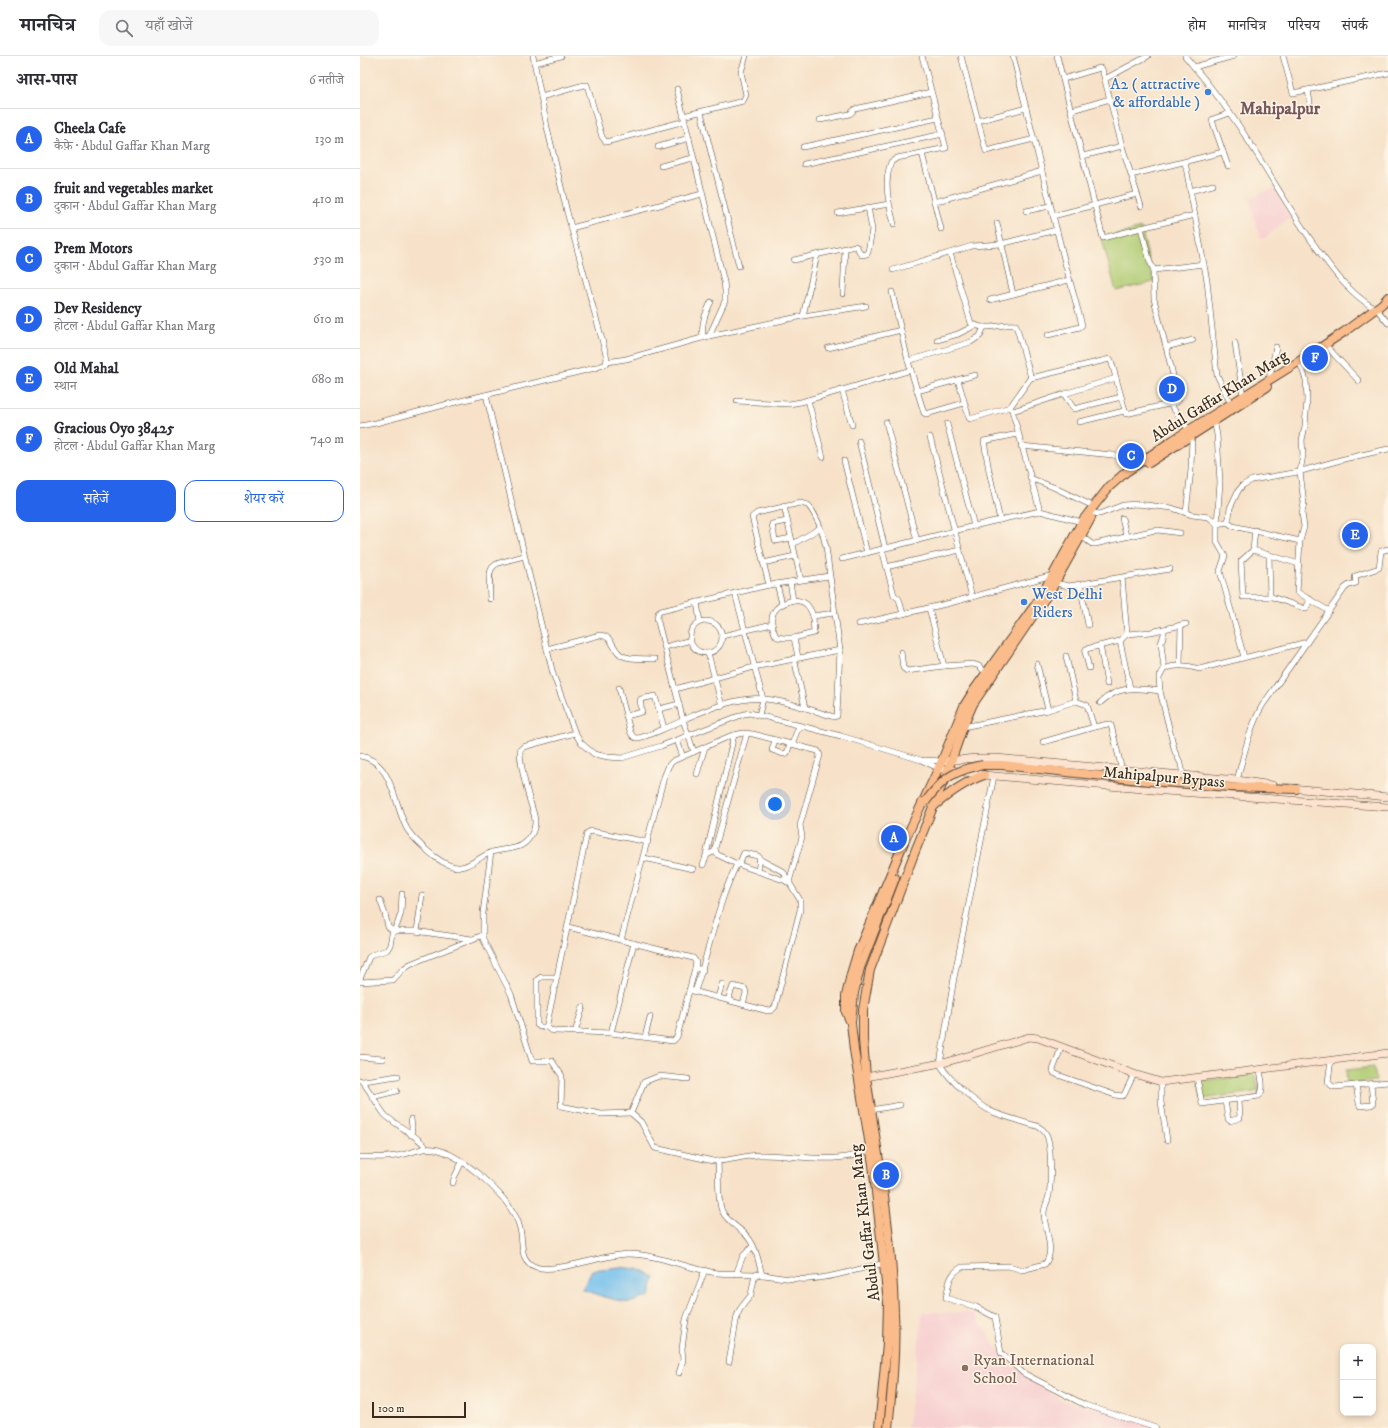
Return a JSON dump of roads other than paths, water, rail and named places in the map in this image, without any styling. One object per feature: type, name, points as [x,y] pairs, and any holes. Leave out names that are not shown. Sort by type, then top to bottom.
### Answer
[{"type":"main road","name":"Abdul Gaffar Khan Marg","points":[[943,763],[967,701],[1054,579],[1081,536],[1093,510],[1109,487],[1132,468],[1191,432],[1214,420],[1301,366],[1377,311],[1388,297]]},
{"type":"main road","name":"Abdul Gaffar Khan Marg","points":[[879,1428],[888,1321],[888,1263],[851,1023],[846,1012],[846,996],[858,951],[904,842],[977,697],[1034,616],[1082,522],[1118,484],[1230,404],[1388,304]]},
{"type":"main road","name":"Abdul Gaffar Khan Marg","points":[[888,1428],[895,1333],[888,1263],[883,1187],[866,1077],[863,1040],[863,1010],[870,970],[931,809],[948,770],[943,763]]},
{"type":"main road","points":[[851,1023],[854,994],[860,968],[915,826],[926,802],[937,786],[950,776],[966,768],[983,765],[1002,765],[1150,781],[1229,787],[1296,788]]},
{"type":"main road","points":[[931,809],[958,787],[970,780],[984,775]]},
{"type":"street","points":[[533,56],[552,151],[607,362]]},
{"type":"street","points":[[534,63],[561,56]]},
{"type":"street","points":[[541,96],[584,84],[587,85],[602,137],[606,142],[684,119],[701,112],[741,102],[745,99],[746,95],[741,72],[746,56]]},
{"type":"street","points":[[894,224],[889,204],[887,181],[891,162],[897,158],[946,148],[922,56]]},
{"type":"street","points":[[961,56],[986,151],[1034,139]]},
{"type":"street","points":[[1013,56],[1056,230],[1082,326],[1048,335]]},
{"type":"street","points":[[1057,56],[1072,110],[1103,238],[1195,215]]},
{"type":"street","points":[[1105,78],[1147,56]]},
{"type":"street","points":[[1185,56],[1230,113],[1284,200],[1335,274],[1356,296],[1377,311],[1388,324]]},
{"type":"street","points":[[1194,66],[1234,56]]},
{"type":"street","points":[[1283,56],[1293,93],[1388,73]]},
{"type":"street","points":[[1063,79],[1101,68],[1105,78],[1122,146],[1141,206]]},
{"type":"street","points":[[677,89],[725,291],[725,301],[709,336]]},
{"type":"street","points":[[1308,90],[1310,103]]},
{"type":"street","points":[[820,120],[850,114],[855,109],[931,92]]},
{"type":"street","points":[[1072,110],[1110,100]]},
{"type":"street","points":[[977,121],[1026,108]]},
{"type":"street","points":[[701,112],[739,266]]},
{"type":"street","points":[[1228,166],[1212,119],[1230,113]]},
{"type":"street","points":[[803,147],[938,118]]},
{"type":"street","points":[[804,164],[943,134]]},
{"type":"street","points":[[658,147],[689,138]]},
{"type":"street","points":[[1083,156],[1122,146]]},
{"type":"street","points":[[1131,175],[1223,152]]},
{"type":"street","points":[[922,153],[941,229]]},
{"type":"street","points":[[661,166],[693,158]]},
{"type":"street","points":[[1185,162],[1204,264],[1217,375],[1230,404]]},
{"type":"street","points":[[934,202],[1042,171]]},
{"type":"street","points":[[1190,191],[1213,185]]},
{"type":"street","points":[[571,228],[702,194]]},
{"type":"street","points":[[1053,216],[1137,194]]},
{"type":"street","points":[[838,213],[889,204]]},
{"type":"street","points":[[1026,211],[1050,206]]},
{"type":"street","points":[[794,260],[856,246],[861,255],[868,254],[872,230],[868,207]]},
{"type":"street","points":[[997,223],[1013,294]]},
{"type":"street","points":[[1031,377],[1110,359],[1125,414],[1170,404],[1179,400],[1154,299],[1153,270],[1141,228]]},
{"type":"street","points":[[893,270],[972,246],[1001,244],[1056,230]]},
{"type":"street","points":[[843,294],[844,249]]},
{"type":"street","points":[[950,253],[969,320],[976,325],[984,327],[1016,325],[1031,377]]},
{"type":"street","points":[[803,316],[817,255]]},
{"type":"street","points":[[1153,270],[1204,264]]},
{"type":"street","points":[[990,300],[1069,280]]},
{"type":"street","points":[[892,292],[900,330],[924,414],[964,403]]},
{"type":"street","points":[[703,338],[702,324],[711,302]]},
{"type":"street","points":[[360,426],[603,366],[607,362],[626,359],[709,336],[803,316],[866,306]]},
{"type":"street","points":[[937,340],[958,334],[976,325]]},
{"type":"street","points":[[908,360],[971,342],[980,336],[984,327]]},
{"type":"street","points":[[828,348],[900,330]]},
{"type":"street","points":[[1166,347],[1193,340]]},
{"type":"street","points":[[1235,343],[1243,396]]},
{"type":"street","points":[[1269,380],[1276,347]]},
{"type":"street","points":[[1327,347],[1359,381]]},
{"type":"street","points":[[1301,366],[1306,380],[1307,400],[1305,426],[1302,440],[1303,455],[1300,472],[1304,503],[1302,513],[1304,527],[1300,541],[1296,592],[1329,611]]},
{"type":"street","points":[[737,401],[789,404],[808,400],[911,370]]},
{"type":"street","points":[[917,390],[975,376]]},
{"type":"street","points":[[958,380],[969,419],[1010,408],[1031,377]]},
{"type":"street","points":[[1016,410],[1116,378]]},
{"type":"street","points":[[842,390],[852,425]]},
{"type":"street","points":[[1064,394],[1074,409],[1121,397]]},
{"type":"street","points":[[486,395],[553,674],[575,733],[580,743],[591,752],[601,756],[615,758],[635,755],[750,713],[841,736],[921,760],[943,763]]},
{"type":"street","points":[[808,400],[823,457]]},
{"type":"street","points":[[1170,404],[1191,432],[1190,482],[1186,513]]},
{"type":"street","points":[[1010,408],[1012,410],[1040,511]]},
{"type":"street","points":[[1079,422],[1124,410]]},
{"type":"street","points":[[1214,420],[1218,435],[1220,482],[1217,542],[1225,556],[1220,571],[1244,657]]},
{"type":"street","points":[[886,422],[917,541]]},
{"type":"street","points":[[947,424],[974,526]]},
{"type":"street","points":[[1000,520],[984,441],[1018,434]]},
{"type":"street","points":[[930,437],[972,597]]},
{"type":"street","points":[[859,441],[884,551],[886,567],[894,595],[899,600],[903,614]]},
{"type":"street","points":[[1021,446],[1113,455],[1123,458],[1132,468]]},
{"type":"street","points":[[1227,522],[1230,508],[1236,494],[1242,485],[1252,480],[1261,477],[1300,472],[1344,459],[1388,449]]},
{"type":"street","points":[[844,461],[867,553]]},
{"type":"street","points":[[1030,478],[1053,487],[1100,514],[1128,504],[1172,508],[1186,513],[1209,517],[1217,524]]},
{"type":"street","points":[[619,688],[630,731],[636,738],[722,706],[750,699],[763,699],[805,708],[834,717],[837,716],[840,650],[826,547],[820,528],[808,504],[800,503],[784,506],[757,513],[752,517],[769,585]]},
{"type":"street","points":[[784,506],[801,580]]},
{"type":"street","points":[[842,559],[867,553],[884,551],[954,531],[1040,511],[1082,522]]},
{"type":"street","points":[[1122,518],[1126,536]]},
{"type":"street","points":[[787,521],[773,524],[772,526],[776,541],[791,538]]},
{"type":"street","points":[[1217,524],[1227,522],[1233,526],[1300,541]]},
{"type":"street","points":[[793,544],[820,528]]},
{"type":"street","points":[[1081,536],[1092,544],[1095,544],[1154,530],[1180,533]]},
{"type":"street","points":[[1255,530],[1253,550],[1240,561],[1243,597],[1270,597],[1306,609],[1310,599]]},
{"type":"street","points":[[1237,780],[1250,731],[1256,718],[1345,588],[1356,583],[1356,576],[1380,568],[1381,551],[1388,549]]},
{"type":"street","points":[[886,567],[960,550]]},
{"type":"street","points":[[1253,550],[1298,564]]},
{"type":"street","points":[[1269,555],[1270,597]]},
{"type":"street","points":[[490,599],[489,577],[491,568],[496,564],[524,556]]},
{"type":"street","points":[[763,563],[795,556]]},
{"type":"street","points":[[858,624],[1054,579],[1069,586],[1170,569]]},
{"type":"street","points":[[694,752],[683,720],[657,618],[658,613],[661,610],[769,585],[829,576]]},
{"type":"street","points":[[1122,578],[1127,634]]},
{"type":"street","points":[[790,582],[794,600]]},
{"type":"street","points":[[777,584],[782,604]]},
{"type":"street","points":[[1080,585],[1088,625]]},
{"type":"street","points":[[735,593],[763,699],[759,715]]},
{"type":"street","points":[[794,600],[806,603],[810,608],[813,616],[814,633],[794,638],[777,637],[772,624],[772,614],[776,608],[782,604],[794,600]]},
{"type":"street","points":[[697,602],[700,622]]},
{"type":"street","points":[[929,608],[944,666]]},
{"type":"street","points":[[813,616],[834,613]]},
{"type":"street","points":[[700,622],[711,622],[719,628],[722,636],[720,644],[717,648],[708,653],[695,648],[691,640],[691,631],[700,622]]},
{"type":"street","points":[[722,636],[772,624]]},
{"type":"street","points":[[1089,668],[1086,649],[1120,641],[1127,634],[1151,632],[1184,625],[1180,665]]},
{"type":"street","points":[[1164,629],[1162,643],[1164,669],[1159,678],[1160,691],[1175,752],[1183,776]]},
{"type":"street","points":[[547,649],[604,635],[609,638],[618,651],[624,656],[655,659]]},
{"type":"street","points":[[794,638],[805,708]]},
{"type":"street","points":[[665,647],[691,640]]},
{"type":"street","points":[[1120,641],[1130,688]]},
{"type":"street","points":[[1164,669],[1180,665],[1188,665],[1199,668],[1307,642]]},
{"type":"street","points":[[1100,645],[1107,684]]},
{"type":"street","points":[[675,689],[754,667],[840,650]]},
{"type":"street","points":[[901,652],[903,668],[907,671],[973,664],[979,666],[986,673]]},
{"type":"street","points":[[708,653],[722,706]]},
{"type":"street","points":[[1066,656],[1076,701]]},
{"type":"street","points":[[1037,664],[1048,710]]},
{"type":"street","points":[[1100,703],[1111,695],[1130,688],[1160,691]]},
{"type":"street","points":[[626,716],[641,712],[640,700],[654,696],[656,697],[664,728]]},
{"type":"street","points":[[963,727],[1048,710],[1076,701],[1088,705],[1094,728]]},
{"type":"street","points":[[659,709],[679,704]]},
{"type":"street","points":[[1043,742],[1108,724],[1111,725],[1122,770]]},
{"type":"street","points":[[775,740],[772,750],[783,754],[787,753],[799,726]]},
{"type":"street","points":[[360,756],[373,761],[387,776],[408,830],[421,845],[450,866],[459,867],[467,866],[491,852],[522,845],[532,834],[535,824],[520,753],[521,749],[575,733]]},
{"type":"street","points":[[621,940],[669,766],[674,761],[734,735],[747,733],[818,751],[820,755],[800,825],[802,837],[788,882]]},
{"type":"street","points":[[747,733],[715,851],[718,855],[738,864],[788,882]]},
{"type":"street","points":[[703,865],[734,735]]},
{"type":"street","points":[[677,740],[683,757]]},
{"type":"street","points":[[697,774],[705,747]]},
{"type":"street","name":"Mahipalpur Bypass","points":[[943,763],[976,758],[996,758],[1237,780],[1296,788],[1388,797]]},
{"type":"street","points":[[921,760],[943,763]]},
{"type":"street","name":"Mahipalpur Bypass","points":[[948,770],[994,776],[1165,791],[1388,807]]},
{"type":"street","points":[[994,776],[954,978],[940,1064],[952,1080],[989,1110],[1037,1126],[1043,1129],[1047,1134],[1050,1145],[1049,1192],[1044,1213],[1050,1249],[1048,1260],[1045,1264],[1022,1270],[1009,1266],[962,1267],[956,1270],[950,1278],[946,1298],[976,1307],[995,1317],[1001,1353],[1023,1373],[1085,1405],[1156,1428]]},
{"type":"street","points":[[547,1027],[589,831],[648,842]]},
{"type":"street","points":[[705,859],[708,854],[715,851]]},
{"type":"street","points":[[491,852],[483,913],[483,935],[486,946],[511,994],[532,1061],[552,1061],[562,1076],[561,1106],[600,1114],[631,1113],[641,1122],[655,1148],[718,1162],[759,1155],[802,1158],[842,1157],[864,1153],[870,1150]]},
{"type":"street","points":[[557,977],[541,977],[537,980],[537,1025],[540,1027],[547,1027],[550,1030],[556,1031],[611,1033],[671,1042],[675,1040],[692,991],[702,970],[726,888],[743,854],[746,852],[758,856],[760,859],[785,874],[788,882],[800,900],[800,910],[775,1007],[772,1010],[768,1010],[692,991]]},
{"type":"street","points":[[644,858],[693,869]]},
{"type":"street","points":[[758,871],[760,859]]},
{"type":"street","points":[[360,979],[369,957],[387,950],[401,913],[402,894]]},
{"type":"street","points":[[417,931],[422,895]]},
{"type":"street","points":[[380,900],[385,914],[386,924],[390,930],[417,931],[473,939]]},
{"type":"street","points":[[568,927],[693,958],[696,962],[692,991]]},
{"type":"street","points":[[360,982],[393,980],[410,964],[483,935]]},
{"type":"street","points":[[611,1033],[634,943]]},
{"type":"street","points":[[695,968],[702,970]]},
{"type":"street","points":[[718,997],[722,984]]},
{"type":"street","points":[[728,1000],[733,986],[745,989],[746,993],[743,1004]]},
{"type":"street","points":[[575,1032],[583,1007]]},
{"type":"street","points":[[645,1038],[650,1017]]},
{"type":"street","points":[[866,1077],[940,1064],[1029,1037],[1038,1038],[1061,1048],[1161,1082],[1388,1053]]},
{"type":"street","points":[[1061,1048],[1053,1070],[1054,1073],[1058,1075],[1115,1095],[1122,1096],[1134,1074]]},
{"type":"street","points":[[360,1057],[383,1059]]},
{"type":"street","points":[[1331,1060],[1328,1082],[1332,1086],[1335,1087],[1388,1082]]},
{"type":"street","points":[[1197,1078],[1202,1104],[1239,1100],[1259,1096],[1262,1090],[1260,1070]]},
{"type":"street","points":[[398,1076],[361,1080],[372,1097],[392,1121],[424,1143],[426,1148]]},
{"type":"street","points":[[631,1113],[644,1082],[659,1076],[688,1079]]},
{"type":"street","points":[[1161,1082],[1161,1102],[1168,1140]]},
{"type":"street","points":[[1356,1085],[1359,1103],[1360,1106],[1363,1106],[1373,1104],[1371,1084]]},
{"type":"street","points":[[372,1097],[397,1091]]},
{"type":"street","points":[[1225,1101],[1228,1119],[1230,1121],[1240,1118],[1239,1100]]},
{"type":"street","points":[[871,1110],[900,1105]]},
{"type":"street","points":[[411,1119],[411,1134]]},
{"type":"street","points":[[360,1157],[397,1156],[426,1148],[439,1150],[462,1162],[480,1175],[506,1202],[514,1213],[520,1226],[523,1253],[528,1262],[537,1267],[556,1267],[628,1254],[705,1270],[736,1274],[755,1274],[788,1279],[810,1279],[888,1263]]},
{"type":"street","points":[[453,1183],[462,1162]]},
{"type":"street","points":[[718,1162],[722,1210],[730,1222],[745,1234],[753,1246],[762,1275]]},
{"type":"street","points":[[736,1274],[743,1256],[753,1246]]},
{"type":"street","points":[[679,1373],[683,1360],[682,1349],[686,1319],[691,1302],[705,1270]]},
{"type":"street","points":[[729,1362],[737,1316],[740,1309],[751,1295],[755,1274]]},
{"type":"water","points":[[619,1267],[638,1269],[655,1277],[650,1296],[629,1303],[604,1297],[582,1289],[592,1270]]},
{"type":"place","name":"A2 ( attractive & affordable )","points":[[1208,92]]},
{"type":"place","name":"Gracious Oyo 38425","points":[[1315,358]]},
{"type":"place","name":"Dev Residency","points":[[1172,389]]},
{"type":"place","name":"Prem Motors","points":[[1131,456]]},
{"type":"place","name":"Old Mahal","points":[[1355,535]]},
{"type":"place","name":"West Delhi Riders","points":[[1024,602]]},
{"type":"place","name":"Cheela Cafe","points":[[894,838]]},
{"type":"place","name":"fruit and vegetables market","points":[[886,1175]]},
{"type":"place","name":"Ryan International School","points":[[965,1368]]},
{"type":"district","name":"Mahipalpur","points":[[1280,108]]}]
